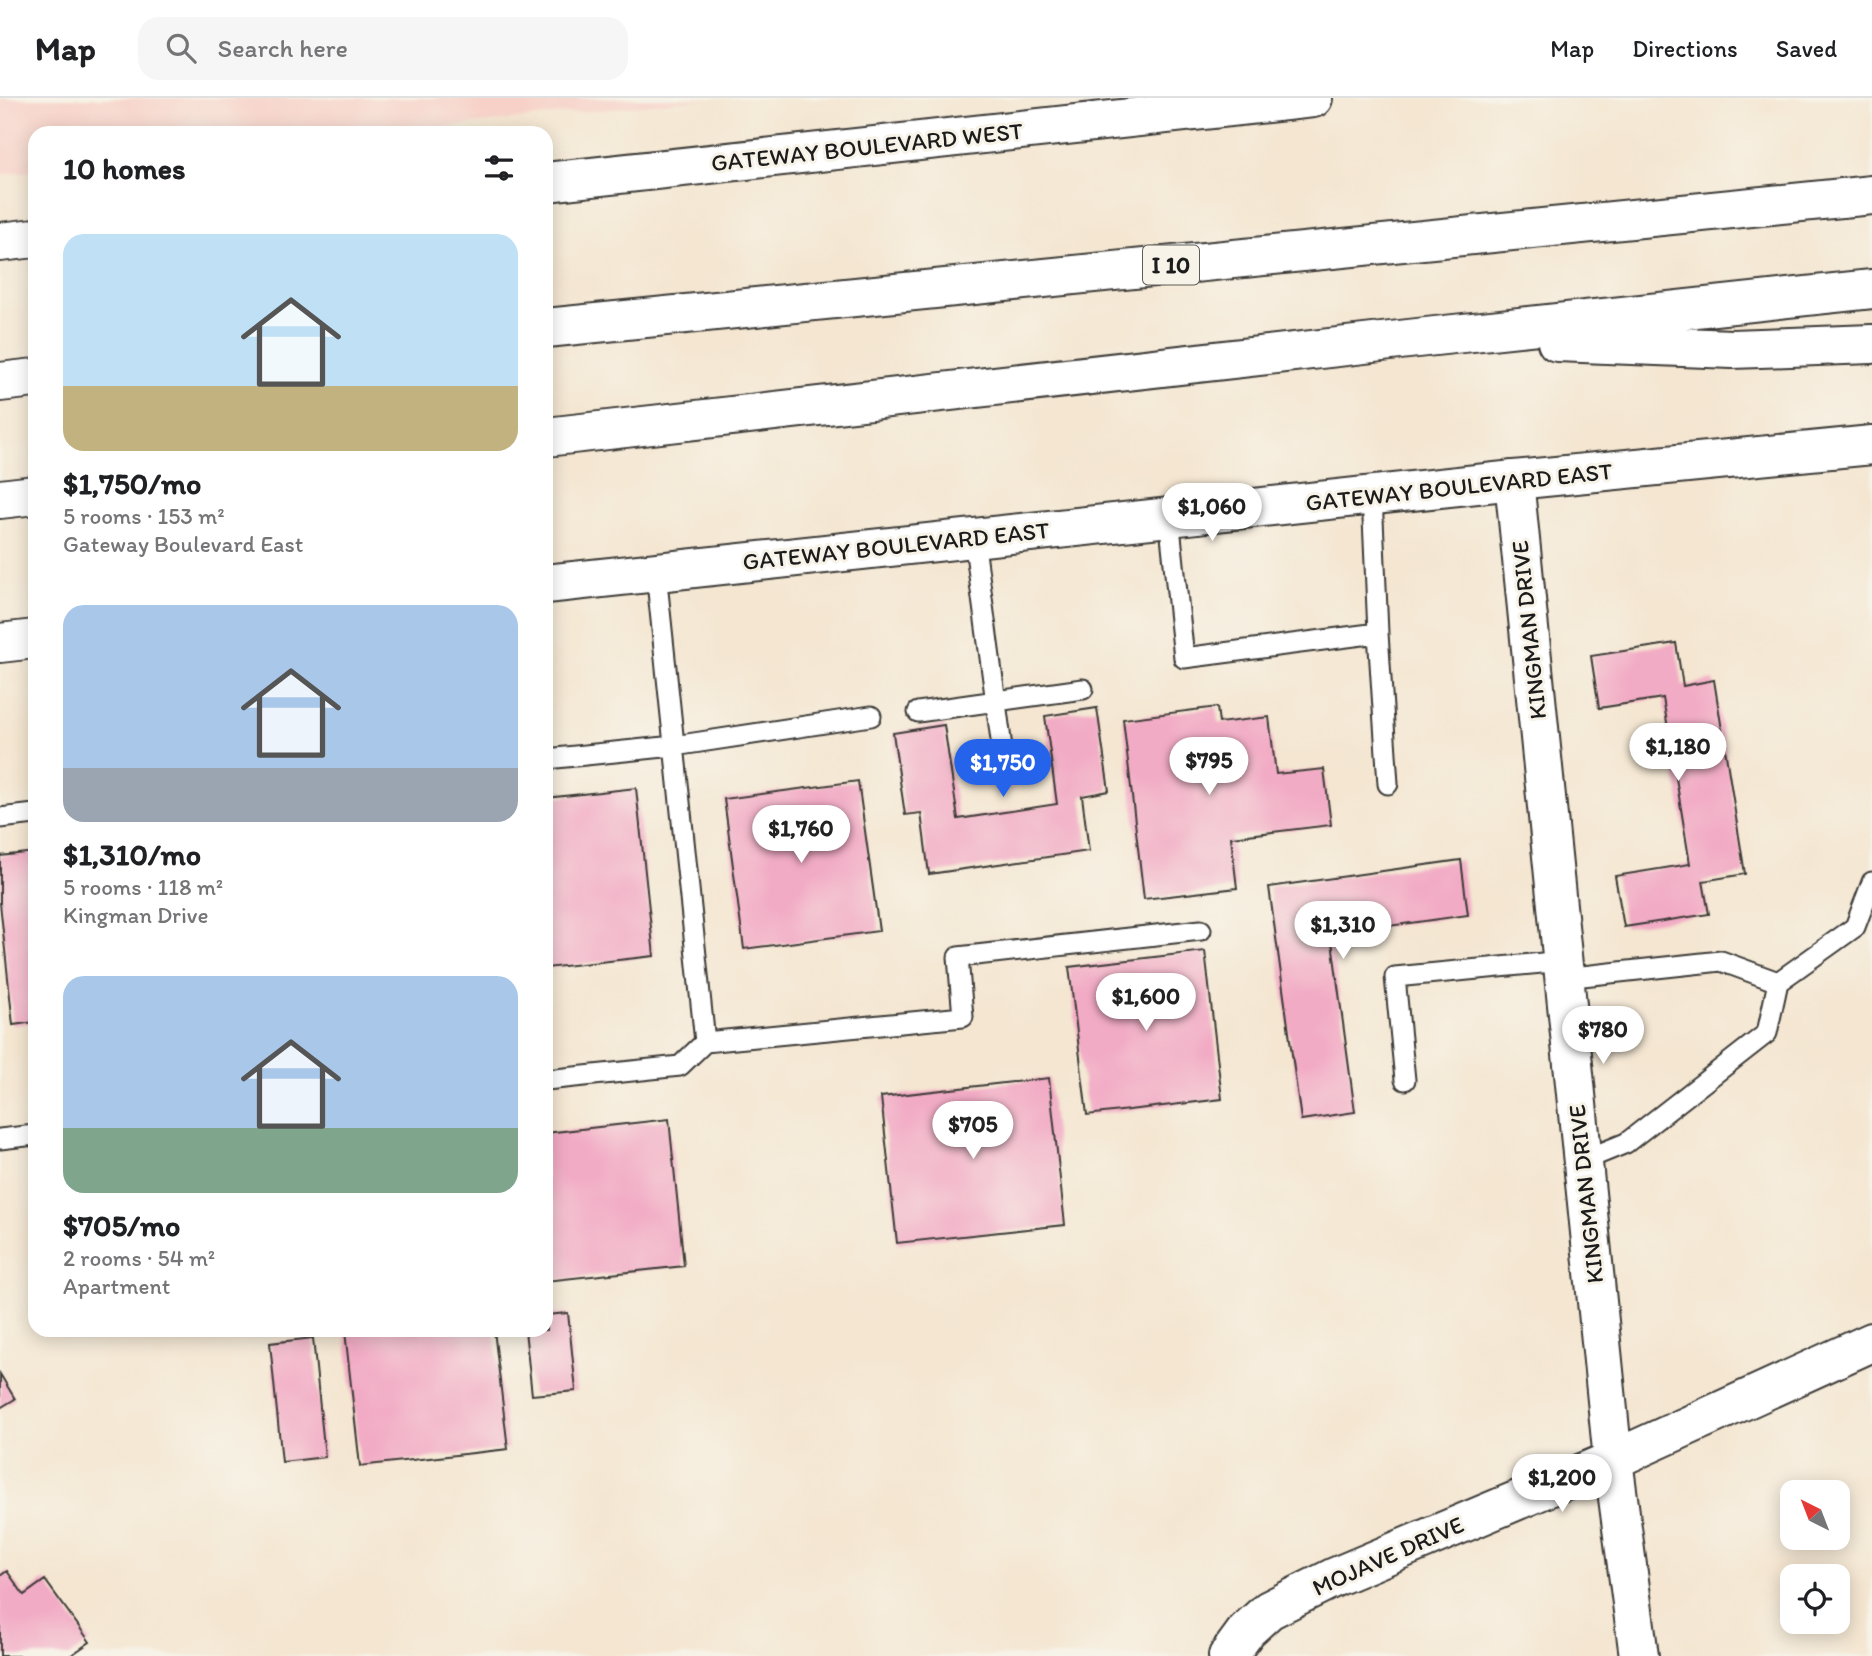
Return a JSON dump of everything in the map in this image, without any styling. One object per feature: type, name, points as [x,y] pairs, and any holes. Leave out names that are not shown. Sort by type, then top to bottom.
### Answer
[{"type":"main road","name":"GATEWAY BOULEVARD WEST","points":[[553,181],[1313,98]]},
{"type":"main road","points":[[1795,203],[1872,182]]},
{"type":"main road","name":"I 10","points":[[553,326],[1872,194]]},
{"type":"main road","points":[[0,242],[28,239]]},
{"type":"main road","points":[[553,436],[1872,289]]},
{"type":"main road","points":[[1426,337],[1732,349],[1872,344]]},
{"type":"main road","points":[[0,382],[28,380]]},
{"type":"main road","name":"GATEWAY BOULEVARD EAST","points":[[553,583],[1514,480],[1872,445]]},
{"type":"main road","name":"KINGMAN DRIVE","points":[[1514,480],[1613,1460],[1639,1656]]},
{"type":"main road","points":[[0,499],[28,496]]},
{"type":"main road","points":[[0,643],[28,640]]},
{"type":"main road","name":"MOJAVE DRIVE","points":[[1228,1656],[1247,1630],[1269,1611],[1302,1594],[1613,1460],[1872,1342]]},
{"type":"lane","points":[[1372,495],[1388,784]]},
{"type":"lane","points":[[1169,517],[1184,658],[1378,633]]},
{"type":"lane","points":[[974,537],[1005,769]]},
{"type":"lane","points":[[656,572],[705,1042]]},
{"type":"lane","points":[[918,712],[1083,689]]},
{"type":"lane","points":[[553,758],[674,746],[871,716]]},
{"type":"lane","points":[[0,818],[28,815]]},
{"type":"lane","points":[[1582,1161],[1626,1143],[1767,1033],[1778,982],[1855,927],[1872,883]]},
{"type":"lane","points":[[553,1079],[680,1066],[705,1042],[963,1017],[958,957],[1201,930]]},
{"type":"lane","points":[[1405,1080],[1395,977],[1721,961],[1778,982]]},
{"type":"lane","points":[[0,1139],[28,1136]]},
{"type":"shaded area","points":[[0,98],[707,98],[456,126],[28,126],[28,172],[0,174]]},
{"type":"building","points":[[1676,643],[1683,686],[1714,680],[1745,874],[1703,881],[1709,914],[1624,927],[1615,876],[1690,864],[1663,698],[1599,708],[1591,656]]},
{"type":"building","points":[[1217,707],[1219,723],[1269,717],[1276,774],[1324,769],[1331,825],[1231,837],[1237,888],[1144,899],[1123,719]]},
{"type":"building","points":[[1097,708],[1109,791],[1082,796],[1089,851],[929,874],[921,813],[905,815],[893,733],[944,725],[958,819],[1057,804],[1045,716]]},
{"type":"building","points":[[858,781],[879,931],[744,949],[724,799]]},
{"type":"building","points":[[636,788],[654,956],[553,967],[553,797]]},
{"type":"building","points":[[28,853],[28,1023],[13,1025],[0,903],[0,856]]},
{"type":"building","points":[[1461,860],[1468,915],[1331,934],[1355,1112],[1301,1120],[1269,887]]},
{"type":"building","points":[[1205,951],[1222,1099],[1087,1115],[1069,967]]},
{"type":"building","points":[[1049,1078],[1065,1225],[897,1243],[881,1097]]},
{"type":"building","points":[[669,1119],[684,1266],[553,1280],[553,1132]]},
{"type":"building","points":[[568,1313],[576,1391],[532,1395],[526,1337],[553,1337],[553,1314]]},
{"type":"building","points":[[346,1337],[495,1337],[508,1449],[360,1466]]},
{"type":"building","points":[[313,1338],[325,1457],[282,1462],[270,1343]]},
{"type":"building","points":[[0,1374],[15,1399],[0,1408]]},
{"type":"building","points":[[7,1571],[24,1595],[45,1580],[90,1642],[70,1656],[0,1656],[0,1576]]}]
